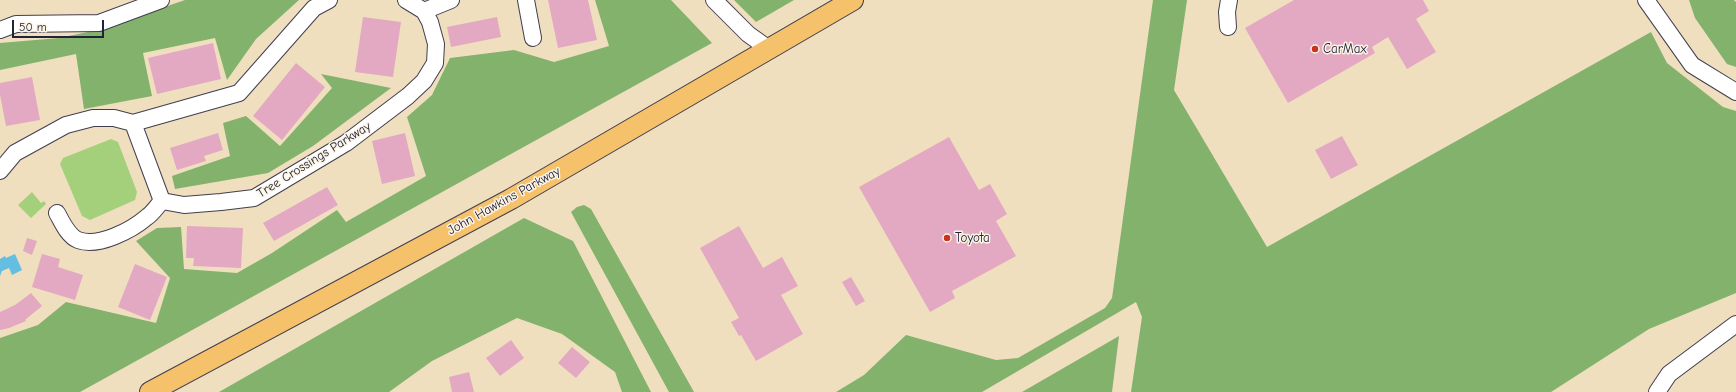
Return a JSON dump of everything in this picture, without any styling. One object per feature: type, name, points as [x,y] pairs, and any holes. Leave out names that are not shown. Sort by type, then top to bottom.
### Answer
[{"type":"main road","name":"John Hawkins Parkway","points":[[150,392],[511,199],[853,0]]},
{"type":"street","points":[[0,30],[16,24],[99,23],[161,0]]},
{"type":"street","points":[[0,171],[15,153],[66,125],[93,118],[114,118],[133,123],[239,93],[314,8],[329,0]]},
{"type":"street","points":[[406,0],[424,11],[450,0]]},
{"type":"street","points":[[526,0],[533,38]]},
{"type":"street","points":[[714,0],[748,34],[768,49]]},
{"type":"street","points":[[1228,27],[1227,12],[1230,0]]},
{"type":"street","points":[[1646,0],[1692,65],[1736,92]]},
{"type":"street","name":"Tree Crossings Parkway","points":[[162,201],[184,205],[254,198],[346,143],[364,130],[424,81],[435,63],[436,44],[430,22],[424,11]]},
{"type":"street","points":[[57,213],[68,232],[78,240],[90,242],[116,237],[147,218],[162,201],[133,123]]},
{"type":"street","points":[[1657,392],[1668,374],[1736,324]]},
{"type":"green space","points":[[185,0],[299,0],[256,39],[227,80],[215,38],[143,53],[152,96],[84,109],[76,54],[0,70],[0,43],[59,38],[97,30]]},
{"type":"green space","points":[[595,0],[671,0],[712,43],[80,392],[0,392],[0,338],[38,325],[66,302],[156,323],[170,278],[136,241],[157,228],[181,227],[184,269],[237,273],[272,253],[337,210],[346,222],[426,176],[407,117],[432,95],[450,58],[514,50],[554,62],[609,46]]},
{"type":"green space","points":[[734,0],[794,0],[756,22]]},
{"type":"green space","points":[[1153,0],[1187,0],[1174,90],[1267,247],[1651,32],[1667,63],[1723,107],[1736,111],[1736,293],[1649,329],[1551,392],[1131,392],[1142,317],[1136,302],[982,392],[836,392],[864,375],[906,335],[996,360],[1018,358],[1105,308],[1112,298]]},
{"type":"green space","points":[[1689,0],[1734,0],[1736,2],[1736,67],[1727,64],[1695,18]]},
{"type":"green space","points":[[321,74],[391,88],[313,146],[268,173],[175,189],[172,176],[230,156],[223,123],[246,116],[280,146],[332,88]]},
{"type":"green space","points":[[111,139],[118,142],[137,192],[135,200],[90,220],[82,216],[60,164],[63,158]]},
{"type":"green space","points":[[32,192],[41,203],[44,201],[46,204],[31,218],[18,205]]},
{"type":"green space","points":[[584,205],[591,209],[694,392],[669,392],[571,212],[577,207]]},
{"type":"green space","points":[[524,218],[573,241],[651,392],[622,392],[615,372],[562,334],[517,318],[432,361],[389,392],[219,392]]},
{"type":"green space","points":[[1119,336],[1112,392],[1022,392]]},
{"type":"water","points":[[15,254],[22,270],[12,275],[9,268],[2,271],[0,276],[0,259],[5,256],[6,258]]},
{"type":"building","points":[[548,0],[588,0],[597,40],[558,48]]},
{"type":"building","name":"CarMax","points":[[1294,0],[1423,0],[1429,11],[1416,19],[1436,52],[1407,69],[1388,37],[1372,47],[1375,53],[1288,103],[1245,28]]},
{"type":"building","points":[[363,17],[401,22],[393,77],[355,72]]},
{"type":"building","points":[[497,17],[501,37],[451,47],[447,27]]},
{"type":"building","points":[[213,43],[221,79],[157,94],[148,58]]},
{"type":"building","points":[[296,63],[325,87],[282,140],[253,116]]},
{"type":"building","points":[[32,77],[40,120],[6,126],[0,95],[0,83]]},
{"type":"building","points":[[218,133],[223,150],[204,156],[206,161],[177,170],[170,148]]},
{"type":"building","points":[[405,133],[415,176],[382,184],[372,141]]},
{"type":"building","points":[[1342,136],[1358,165],[1331,179],[1315,150]]},
{"type":"building","name":"Toyota","points":[[949,137],[979,190],[990,184],[1007,214],[996,221],[1016,256],[952,291],[955,298],[930,312],[859,187]]},
{"type":"building","points":[[327,187],[338,205],[274,241],[263,223]]},
{"type":"building","points":[[187,226],[243,228],[241,268],[193,266],[194,258],[186,258]]},
{"type":"building","points":[[739,226],[763,268],[782,257],[798,286],[781,295],[803,334],[756,361],[741,335],[739,336],[731,322],[739,318],[700,248]]},
{"type":"building","points":[[27,238],[37,241],[32,255],[23,251]]},
{"type":"building","points":[[42,254],[60,259],[58,267],[83,275],[75,300],[32,287]]},
{"type":"building","points":[[135,264],[167,277],[150,320],[118,307]]},
{"type":"building","points":[[851,277],[865,301],[856,306],[842,282]]},
{"type":"building","points":[[31,293],[42,306],[25,320],[26,321],[0,330],[0,312],[15,305]]},
{"type":"building","points":[[511,340],[524,358],[500,376],[486,358]]},
{"type":"building","points":[[572,347],[590,362],[576,378],[558,363]]},
{"type":"building","points":[[469,372],[474,392],[452,392],[449,377]]},
{"type":"place","name":"CarMax","points":[[1315,49]]},
{"type":"place","name":"Toyota","points":[[947,238]]}]
